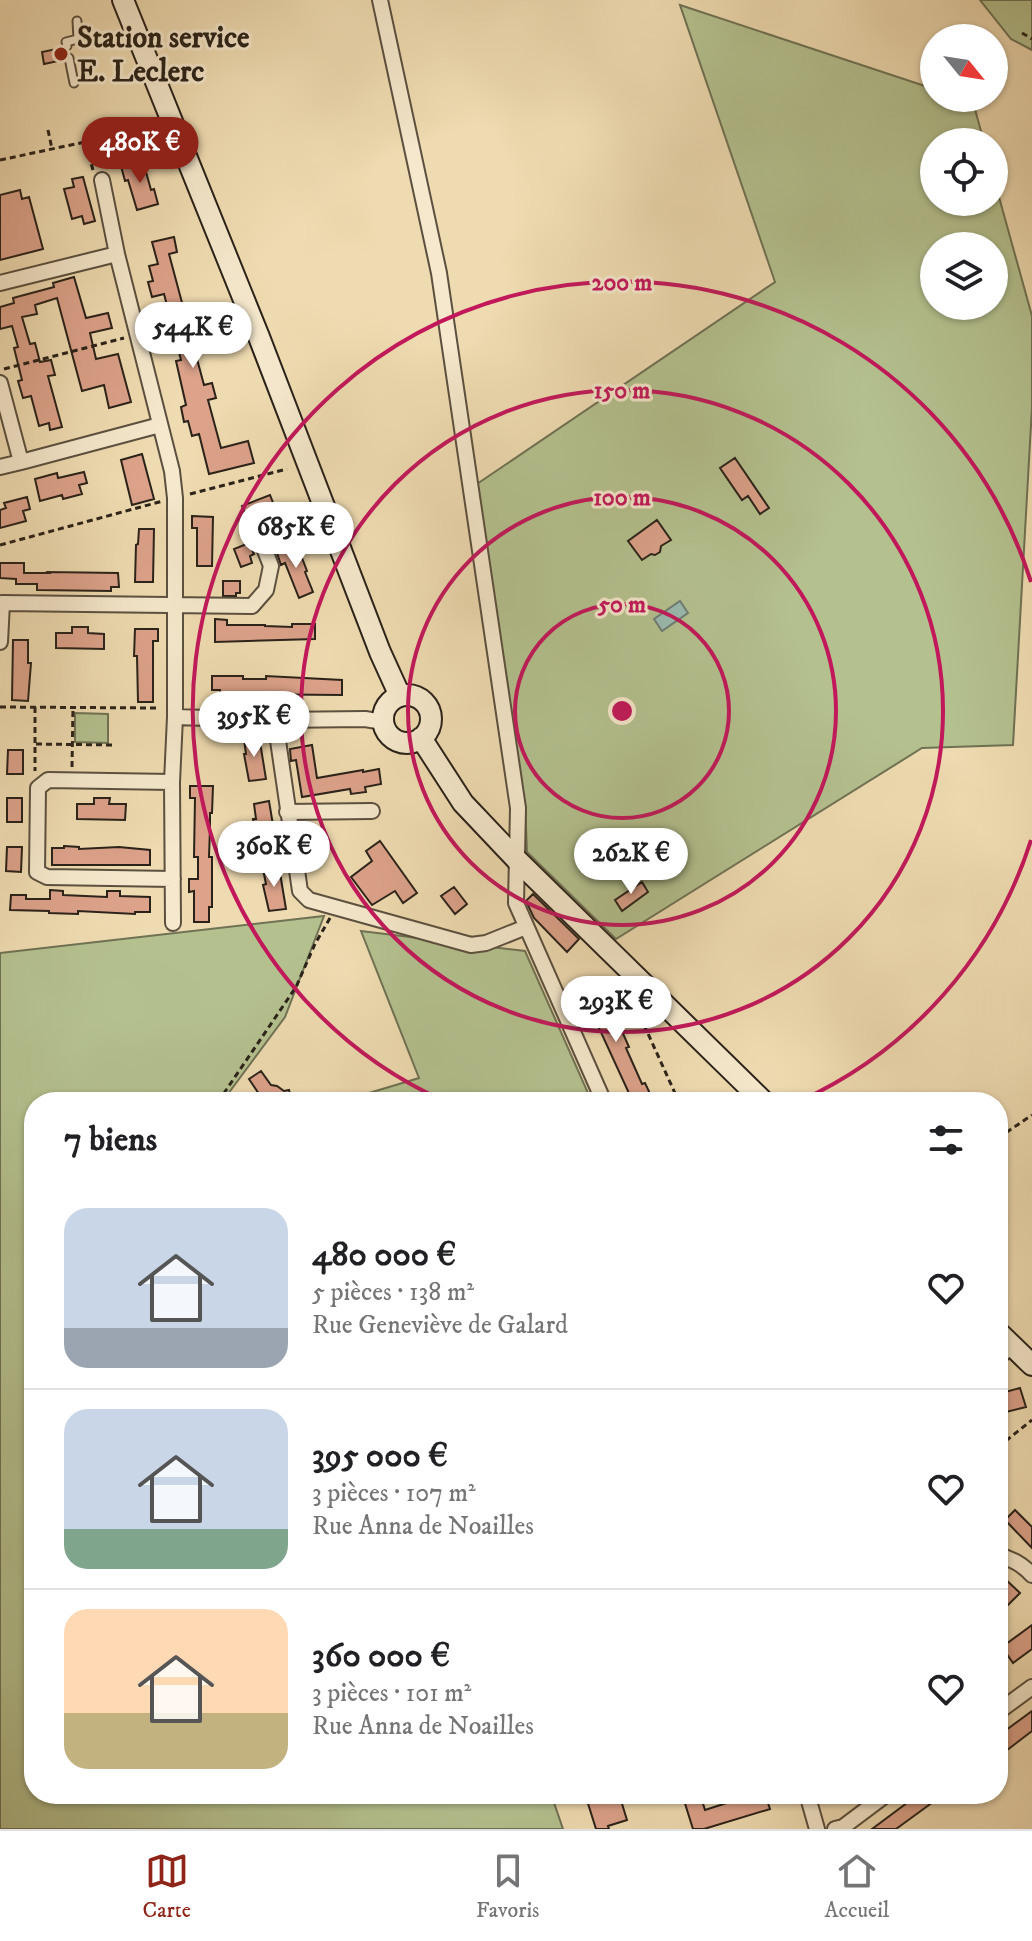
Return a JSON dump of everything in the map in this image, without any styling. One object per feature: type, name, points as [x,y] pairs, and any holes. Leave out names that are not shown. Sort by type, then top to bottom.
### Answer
[{"type":"main road","points":[[123,0],[400,696]]},
{"type":"main road","points":[[400,696],[419,699],[430,715],[429,728],[421,738],[408,743],[401,743],[389,735],[383,722],[385,709],[400,696]]},
{"type":"main road","points":[[421,738],[463,803],[754,1092]]},
{"type":"main road","points":[[1008,1348],[1032,1365]]},
{"type":"street","points":[[380,0],[439,273],[518,808],[516,903],[600,1092]]},
{"type":"street","points":[[102,180],[117,254],[172,471],[175,498],[173,923]]},
{"type":"street","points":[[0,283],[117,254]]},
{"type":"street","points":[[0,383],[21,462]]},
{"type":"street","points":[[0,467],[160,425]]},
{"type":"street","points":[[0,642],[1,603],[252,606],[266,590],[271,566],[259,535]]},
{"type":"street","points":[[176,713],[275,720],[365,719],[383,722]]},
{"type":"street","points":[[275,720],[300,891],[309,900],[471,945],[486,943],[526,927]]},
{"type":"street","points":[[172,782],[48,780],[38,788],[37,872],[47,877],[173,879]]},
{"type":"street","points":[[287,812],[372,811]]},
{"type":"street","points":[[1008,1558],[1032,1575]]},
{"type":"street","points":[[1008,1705],[1032,1687]]},
{"type":"street","points":[[810,1804],[817,1829]]},
{"type":"street","points":[[835,1829],[843,1827],[874,1804]]},
{"type":"lane","points":[[67,46],[66,42],[78,39],[77,21]]},
{"type":"lane","points":[[69,58],[74,83]]},
{"type":"path","points":[[1022,33],[1032,39]]},
{"type":"path","points":[[48,130],[52,149]]},
{"type":"path","points":[[0,160],[85,142],[93,169],[102,180]]},
{"type":"path","points":[[0,370],[208,314]]},
{"type":"path","points":[[0,545],[287,469]]},
{"type":"path","points":[[0,707],[73,707],[176,713]]},
{"type":"path","points":[[35,707],[35,777],[38,788]]},
{"type":"path","points":[[72,780],[73,707]]},
{"type":"path","points":[[35,744],[112,745]]},
{"type":"path","points":[[225,1092],[296,987],[335,909]]},
{"type":"path","points":[[640,1016],[674,1092]]},
{"type":"path","points":[[1008,1131],[1032,1115]]},
{"type":"path","points":[[1008,1439],[1032,1420]]},
{"type":"green space","points":[[980,0],[1032,0],[1032,50],[1011,39],[1008,24],[999,24]]},
{"type":"green space","points":[[680,5],[920,84],[920,112],[976,112],[980,128],[920,128],[920,216],[1004,216],[1032,316],[1032,407],[1013,745],[922,748],[616,939],[527,852],[525,805],[477,484],[775,282]]},
{"type":"green space","points":[[75,713],[108,714],[108,743],[75,742]]},
{"type":"green space","points":[[324,916],[285,1017],[229,1092],[24,1092],[24,1804],[554,1804],[563,1829],[0,1829],[0,953]]},
{"type":"green space","points":[[361,931],[525,951],[588,1092],[372,1092],[419,1078]]},
{"type":"water","points":[[680,601],[688,613],[662,631],[654,619]]},
{"type":"building","points":[[61,48],[66,52],[63,60],[44,64],[42,52]]},
{"type":"building","points":[[143,161],[158,204],[137,210],[121,166]]},
{"type":"building","points":[[83,177],[95,221],[84,224],[82,216],[72,219],[64,189],[74,187],[72,179]]},
{"type":"building","points":[[20,190],[22,199],[29,197],[43,249],[0,260],[0,195]]},
{"type":"building","points":[[174,237],[177,252],[169,254],[204,385],[212,383],[216,398],[208,400],[221,448],[248,441],[254,463],[209,474],[199,434],[192,436],[188,421],[184,422],[181,407],[186,405],[176,361],[181,360],[164,294],[152,297],[148,282],[153,281],[149,266],[158,264],[152,242]]},
{"type":"building","points":[[74,277],[86,318],[108,313],[112,328],[90,333],[96,359],[118,354],[131,402],[109,408],[104,385],[82,391],[57,298],[35,305],[37,314],[22,317],[30,344],[35,343],[40,362],[51,360],[55,375],[48,376],[62,427],[50,430],[49,423],[39,426],[31,396],[23,398],[14,348],[18,347],[12,326],[0,329],[0,307],[14,303],[13,298],[54,287],[53,283]]},
{"type":"building","points":[[142,454],[154,499],[132,505],[121,460]]},
{"type":"building","points":[[735,458],[769,508],[760,514],[748,496],[742,500],[720,468]]},
{"type":"building","points":[[84,472],[87,483],[79,485],[82,494],[40,501],[35,479],[57,473],[58,478]]},
{"type":"building","points":[[270,495],[276,510],[254,518],[253,514],[246,517],[242,506]]},
{"type":"building","points":[[27,497],[30,509],[23,511],[26,521],[0,528],[0,510],[6,508],[4,503]]},
{"type":"building","points":[[192,516],[213,517],[212,566],[197,566],[197,528],[192,528]]},
{"type":"building","points":[[657,520],[671,540],[661,546],[660,552],[642,560],[628,541]]},
{"type":"building","points":[[139,529],[154,529],[153,582],[135,582]]},
{"type":"building","points":[[249,543],[254,554],[250,556],[252,563],[241,567],[234,549]]},
{"type":"building","points":[[297,545],[313,592],[299,598],[285,563],[281,565],[277,553]]},
{"type":"building","points":[[0,563],[24,563],[24,573],[118,573],[119,587],[111,587],[111,591],[37,590],[37,584],[16,584],[16,579],[0,578]]},
{"type":"building","points":[[223,581],[240,581],[240,593],[223,596]]},
{"type":"building","points":[[215,619],[227,620],[227,625],[292,627],[292,624],[315,624],[315,639],[215,642]]},
{"type":"building","points":[[72,627],[88,627],[88,633],[104,634],[104,649],[56,648],[56,633],[72,633]]},
{"type":"building","points":[[135,629],[158,629],[158,641],[153,641],[153,702],[138,702]]},
{"type":"building","points":[[13,640],[28,640],[28,663],[31,663],[28,701],[12,700]]},
{"type":"building","points":[[212,676],[342,680],[342,695],[220,694],[220,690],[212,690]]},
{"type":"building","points":[[259,736],[266,779],[249,781],[244,739]]},
{"type":"building","points":[[312,745],[317,778],[379,769],[381,784],[365,787],[366,792],[351,794],[350,789],[302,797],[296,760],[291,761],[290,749]]},
{"type":"building","points":[[8,750],[23,750],[23,774],[7,774]]},
{"type":"building","points":[[190,786],[213,786],[209,857],[212,857],[212,907],[209,907],[209,922],[194,922],[194,891],[189,892],[189,879],[198,879],[198,857],[194,857],[195,798],[190,798]]},
{"type":"building","points":[[7,798],[22,798],[22,822],[7,822]]},
{"type":"building","points":[[94,798],[110,798],[109,804],[126,804],[125,820],[77,819],[77,804],[94,804]]},
{"type":"building","points":[[269,801],[276,843],[259,846],[253,819],[256,819],[254,804]]},
{"type":"building","points":[[380,841],[417,893],[403,903],[395,891],[372,905],[351,877],[372,861],[366,851]]},
{"type":"building","points":[[7,847],[22,847],[21,872],[6,871]]},
{"type":"building","points":[[52,848],[150,850],[150,865],[52,865]]},
{"type":"building","points":[[279,867],[286,909],[269,911],[263,869]]},
{"type":"building","points":[[642,882],[648,892],[622,911],[615,900]]},
{"type":"building","points":[[454,887],[467,904],[455,914],[441,896]]},
{"type":"building","points":[[50,890],[63,891],[63,895],[107,897],[107,891],[120,891],[120,896],[150,897],[150,912],[78,911],[78,914],[10,910],[11,895],[26,895],[26,899],[50,899]]},
{"type":"building","points":[[533,894],[579,939],[567,952],[534,918],[526,901]]},
{"type":"building","points":[[596,984],[605,1002],[608,1000],[642,1084],[645,1083],[649,1092],[628,1092],[582,991]]},
{"type":"building","points":[[261,1071],[271,1085],[290,1092],[258,1092],[249,1079]]},
{"type":"building","points":[[1020,1388],[1026,1407],[1008,1412],[1008,1391]]},
{"type":"building","points":[[1015,1510],[1032,1527],[1032,1548],[1008,1523],[1008,1517]]},
{"type":"building","points":[[1008,1582],[1020,1593],[1008,1605]]},
{"type":"building","points":[[1032,1625],[1032,1649],[1013,1663],[1008,1656],[1008,1643]]},
{"type":"building","points":[[1032,1711],[1032,1731],[1008,1749],[1008,1729]]},
{"type":"building","points":[[588,1804],[622,1804],[627,1820],[608,1826],[609,1829],[596,1829]]},
{"type":"building","points":[[685,1804],[703,1804],[705,1810],[724,1804],[768,1804],[770,1809],[704,1829],[693,1829]]},
{"type":"building","points":[[906,1804],[930,1804],[896,1829],[872,1829]]},
{"type":"place","name":"Station service E. Leclerc","points":[[61,54]]}]
